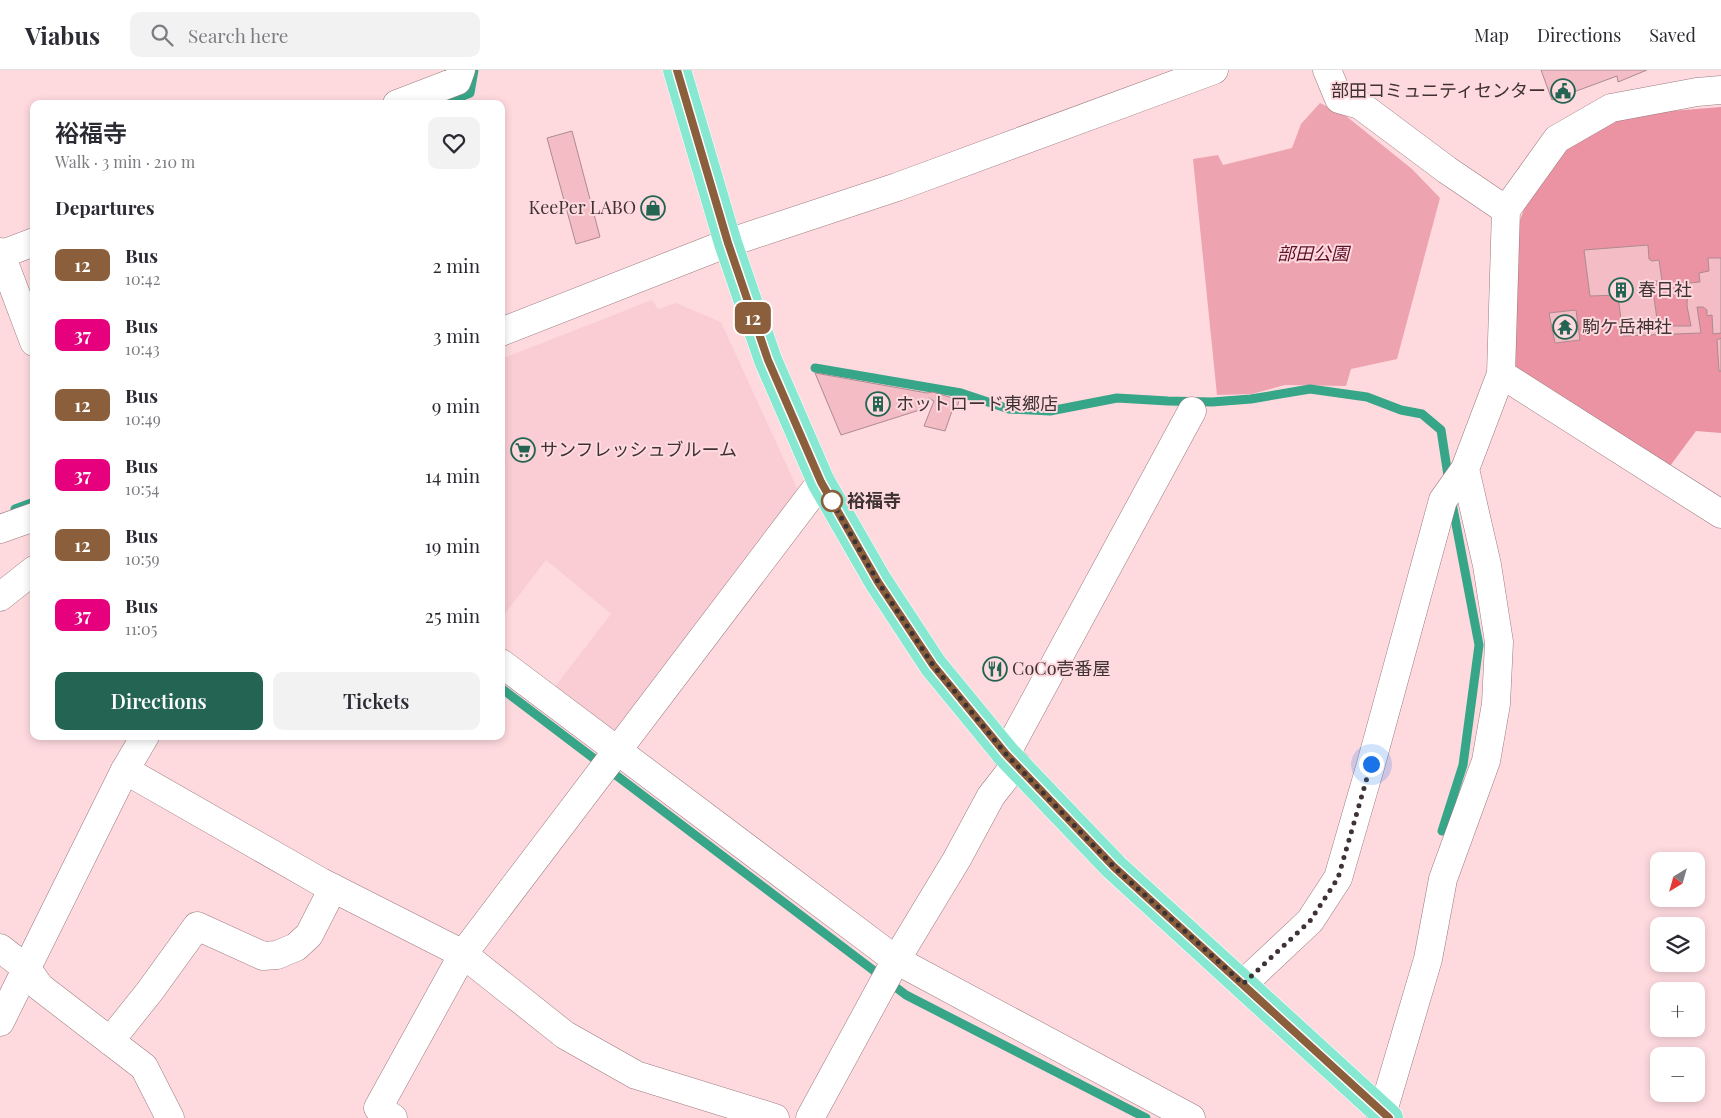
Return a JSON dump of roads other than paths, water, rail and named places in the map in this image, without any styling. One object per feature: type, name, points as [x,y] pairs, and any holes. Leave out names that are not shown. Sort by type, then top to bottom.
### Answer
[{"type":"main road","points":[[677,70],[728,243],[768,360],[821,482],[878,582],[933,665],[1011,759],[1114,867],[1385,1116]]},
{"type":"street","points":[[407,100],[456,81],[461,70]]},
{"type":"street","points":[[505,330],[728,243],[897,187],[1214,70]]},
{"type":"street","points":[[1327,70],[1339,99],[1360,104],[1447,170],[1506,210]]},
{"type":"street","points":[[1243,984],[1310,921],[1338,878],[1443,500],[1465,469],[1501,374],[1506,210],[1557,139],[1611,108],[1697,92],[1721,90]]},
{"type":"street","points":[[30,243],[0,254],[30,332]]},
{"type":"street","points":[[1501,374],[1721,514]]},
{"type":"street","points":[[810,1118],[896,960],[957,859],[1192,411]]},
{"type":"street","points":[[1385,1116],[1428,959],[1443,879],[1486,761],[1496,704],[1499,642],[1487,564],[1465,469]]},
{"type":"street","points":[[393,1118],[378,1108],[462,954],[821,482]]},
{"type":"street","points":[[0,529],[30,518]]},
{"type":"street","points":[[0,597],[30,573]]},
{"type":"street","points":[[505,666],[896,960],[1192,1118]]},
{"type":"street","points":[[0,1022],[125,770],[143,740]]},
{"type":"street","points":[[125,770],[332,888],[462,954],[565,1035],[636,1075],[775,1118]]},
{"type":"street","points":[[110,1041],[197,926],[263,956],[278,955],[296,947],[309,935],[332,888]]},
{"type":"street","points":[[0,948],[27,969],[40,987],[144,1067],[170,1118]]},
{"type":"waterway","points":[[453,100],[470,93],[474,70]]},
{"type":"waterway","points":[[815,368],[961,393],[1009,409],[1050,411],[1117,398],[1212,402],[1251,399],[1310,389],[1367,397],[1401,410],[1422,414],[1441,430],[1449,482]]},
{"type":"waterway","points":[[15,509],[30,503]]},
{"type":"waterway","points":[[1442,831],[1463,765],[1479,645],[1452,503]]},
{"type":"waterway","points":[[505,691],[906,995],[1146,1118]]},
{"type":"place","name":"部田コミュニティセンター","points":[[1563,91]]},
{"type":"place","name":"KeePer LABO","points":[[653,208]]},
{"type":"place","name":"春日社","points":[[1621,290]]},
{"type":"place","name":"駒ケ岳神社","points":[[1565,327]]},
{"type":"place","name":"ホットロード東郷店","points":[[878,404]]},
{"type":"place","name":"サンフレッシュブルーム","points":[[523,450]]},
{"type":"place","name":"裕福寺","points":[[832,501]]},
{"type":"place","name":"CoCo壱番屋","points":[[995,669]]},
{"type":"park label","name":"部田公園","points":[[1313,254]]}]
